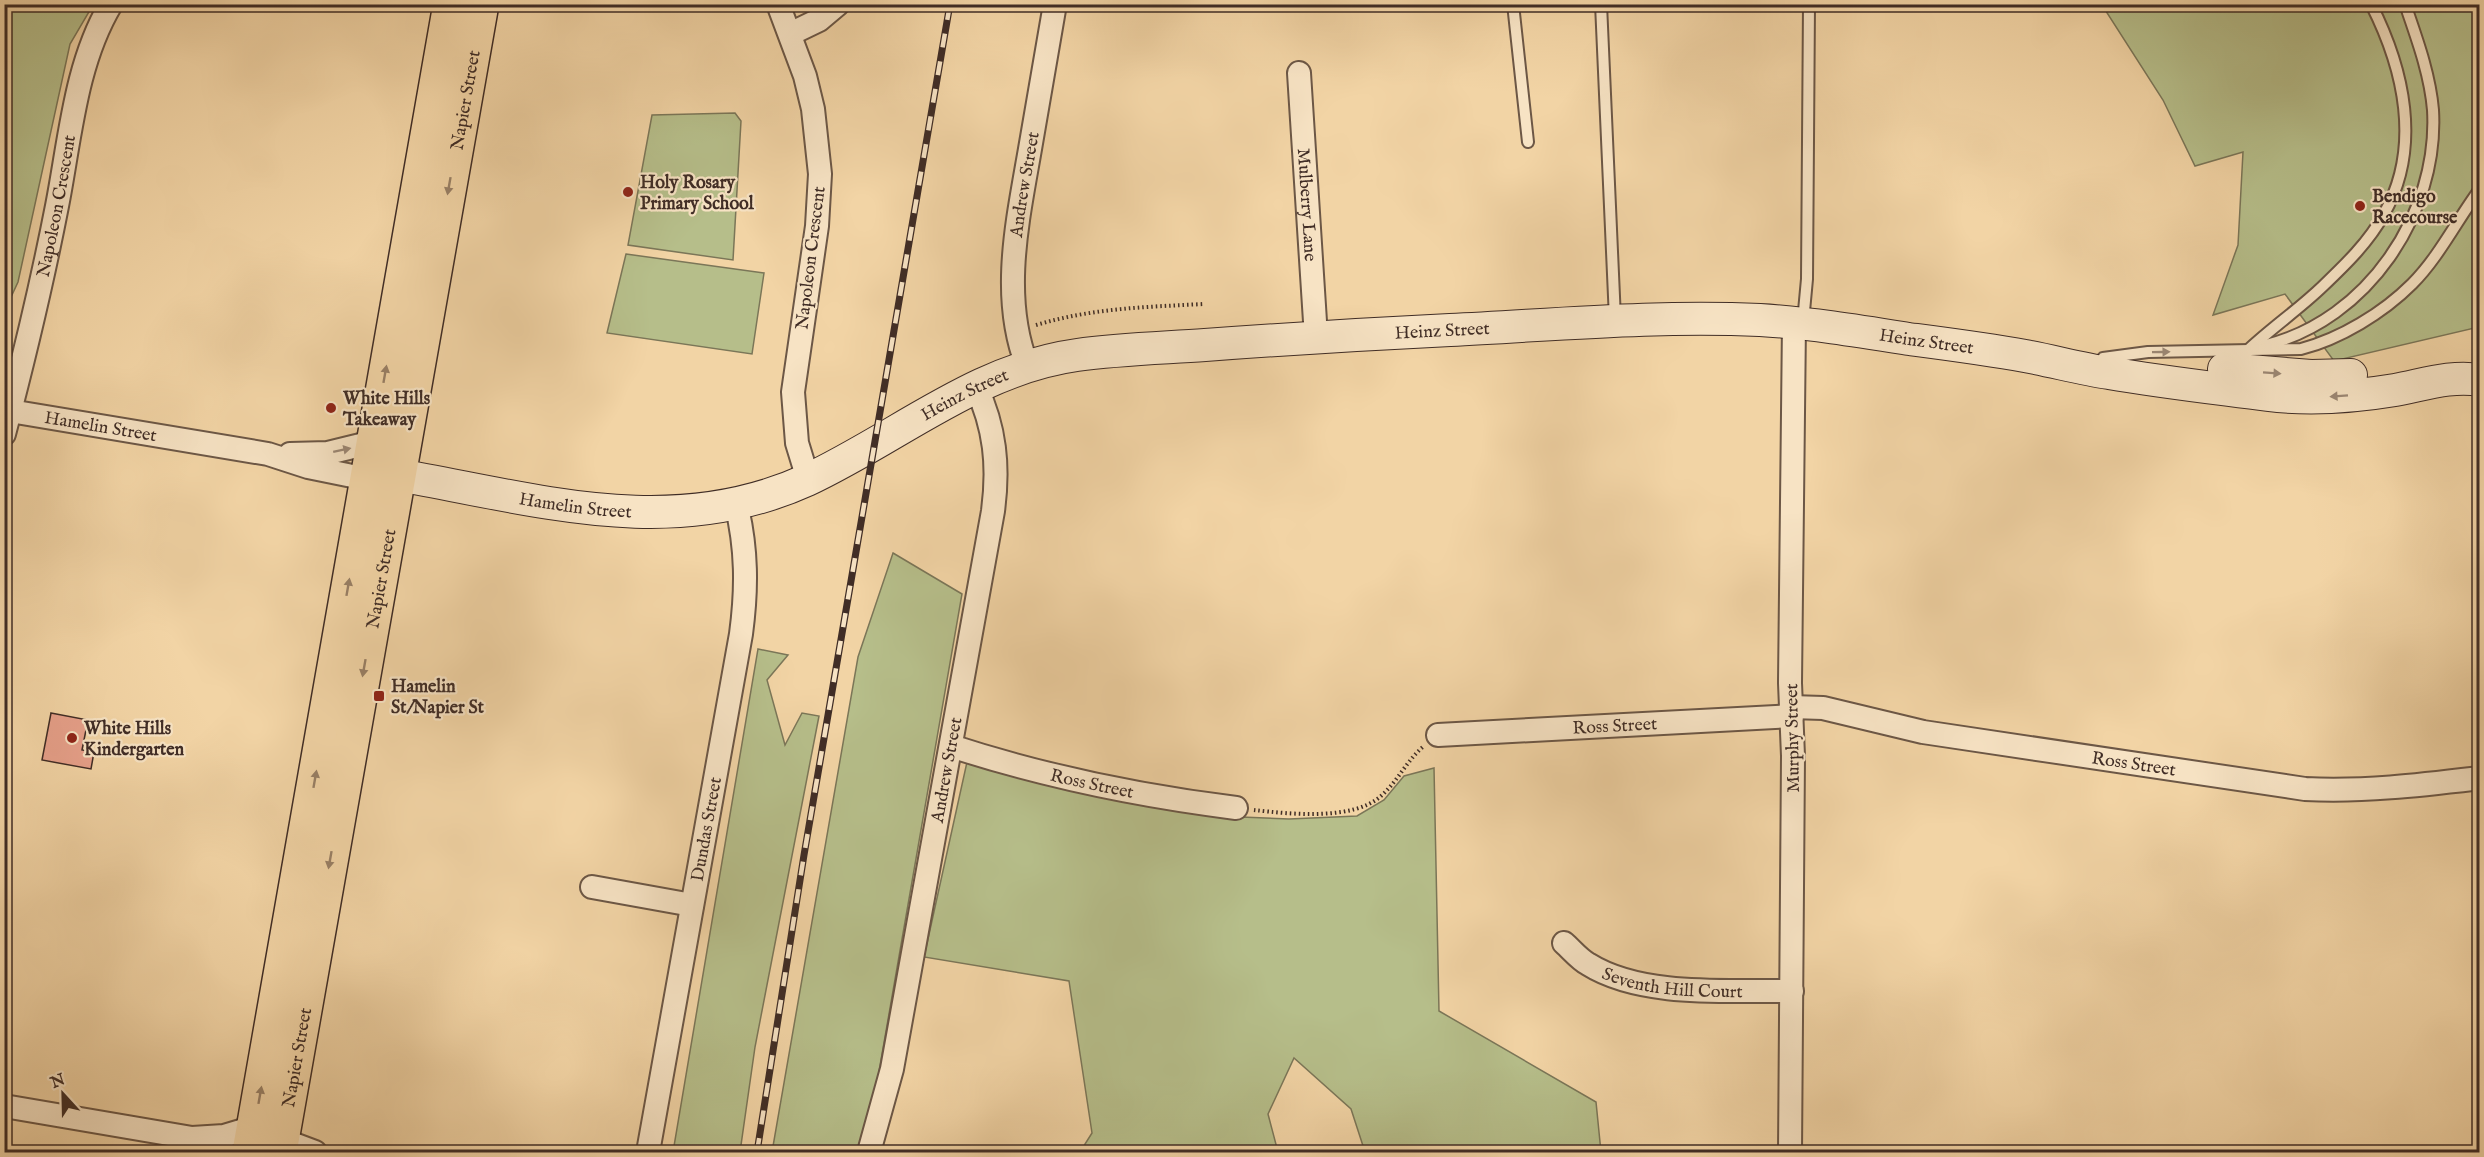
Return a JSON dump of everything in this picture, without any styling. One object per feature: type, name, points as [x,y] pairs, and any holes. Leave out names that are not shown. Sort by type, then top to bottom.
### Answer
[{"type":"highway","name":"Napier Street","points":[[382,477],[373,442],[450,4]]},
{"type":"highway","name":"Napier Street","points":[[267,1143],[382,477],[482,4]]},
{"type":"street","name":"Napoleon Crescent","points":[[4,434],[7,410],[54,222],[78,94],[90,51],[111,4]]},
{"type":"street","name":"Napoleon Crescent","points":[[778,4],[805,76],[813,109],[820,174],[817,226],[793,392],[797,443],[808,479]]},
{"type":"street","points":[[790,34],[819,20],[838,4]]},
{"type":"street","name":"Andrew Street","points":[[1027,365],[1021,350],[1015,311],[1014,255],[1019,213],[1055,4]]},
{"type":"street","name":"Mulberry Lane","points":[[1299,73],[1316,337]]},
{"type":"street","name":"Heinz Street","points":[[875,442],[976,387],[1027,365],[1053,359],[1104,352],[1316,337],[1615,322],[1728,319],[1798,324],[2026,356],[2108,373],[2231,369],[2273,395],[2335,397],[2396,390],[2465,377],[2480,380]]},
{"type":"street","name":"Murphy Street","points":[[1790,1152],[1791,712],[1798,324]]},
{"type":"street","name":"Heinz Street","points":[[2026,356],[2103,358],[2342,376],[2379,373],[2439,362],[2480,360]]},
{"type":"street","name":"Andrew Street","points":[[869,1152],[892,1069],[996,488],[993,430],[976,387]]},
{"type":"street","name":"Hamelin Street","points":[[7,410],[268,454],[308,467],[627,513],[693,512],[736,504],[808,479],[875,442]]},
{"type":"street","name":"Hamelin Street","points":[[268,454],[328,453],[373,442]]},
{"type":"street","name":"Dundas Street","points":[[648,1152],[745,600],[745,548],[736,504]]},
{"type":"street","name":"Ross Street","points":[[1438,735],[1823,708],[1923,732],[2305,789],[2404,787],[2480,778]]},
{"type":"street","name":"Ross Street","points":[[951,746],[1042,772],[1180,801],[1236,808]]},
{"type":"street","points":[[592,887],[692,905]]},
{"type":"street","name":"Seventh Hill Court","points":[[1564,943],[1588,964],[1604,972],[1650,986],[1695,990],[1792,991]]},
{"type":"street","points":[[4,1106],[192,1138],[227,1152]]},
{"type":"street","points":[[192,1138],[224,1136],[315,1152]]},
{"type":"lane","points":[[1513,4],[1528,142]]},
{"type":"lane","points":[[1601,4],[1615,322]]},
{"type":"lane","points":[[1798,324],[1807,279],[1809,4]]},
{"type":"lane","points":[[2231,369],[2336,274],[2373,233],[2393,193],[2404,148],[2404,104],[2397,65],[2371,4]]},
{"type":"lane","points":[[2231,369],[2310,329],[2336,310],[2381,271],[2408,225],[2427,171],[2433,120],[2426,70],[2405,4]]},
{"type":"lane","points":[[2231,369],[2321,344],[2371,316],[2413,283],[2480,189]]},
{"type":"path","points":[[4,15],[10,4]]},
{"type":"path","points":[[1027,328],[1072,315],[1125,308],[1204,304]]},
{"type":"path","points":[[1236,808],[1331,813],[1367,805],[1384,793],[1415,754],[1438,735]]},
{"type":"green space","points":[[5,4],[93,5],[70,44],[18,282],[5,310]]},
{"type":"green space","name":"Bendigo Racecourse","points":[[2102,5],[2479,5],[2479,327],[2334,361],[2285,294],[2213,315],[2238,245],[2243,152],[2195,166],[2163,100]]},
{"type":"green space","points":[[735,113],[741,121],[733,260],[628,245],[652,115]]},
{"type":"green space","points":[[626,254],[764,273],[752,354],[607,333]]},
{"type":"green space","points":[[893,553],[962,594],[877,1083],[857,1152],[772,1152],[858,657]]},
{"type":"green space","points":[[758,649],[788,655],[767,680],[785,745],[802,713],[819,716],[755,1047],[740,1152],[673,1152]]},
{"type":"green space","points":[[967,762],[1216,816],[1289,819],[1357,816],[1384,800],[1404,776],[1434,768],[1439,1011],[1596,1102],[1601,1152],[1365,1152],[1351,1109],[1294,1058],[1268,1114],[1278,1152],[1080,1152],[1092,1133],[1069,981],[924,957]]},
{"type":"building","points":[[51,713],[88,720],[82,750],[94,752],[91,769],[42,760]]},
{"type":"railway","points":[[757,1152],[804,855],[950,4]]},
{"type":"place","name":"Holy Rosary Primary School","points":[[628,192]]},
{"type":"place","name":"Bendigo Racecourse","points":[[2360,206]]},
{"type":"place","name":"White Hills Takeaway","points":[[331,408]]},
{"type":"place","name":"Hamelin St/Napier St","points":[[379,696]]},
{"type":"place","name":"White Hills Kindergarten","points":[[72,738]]}]
